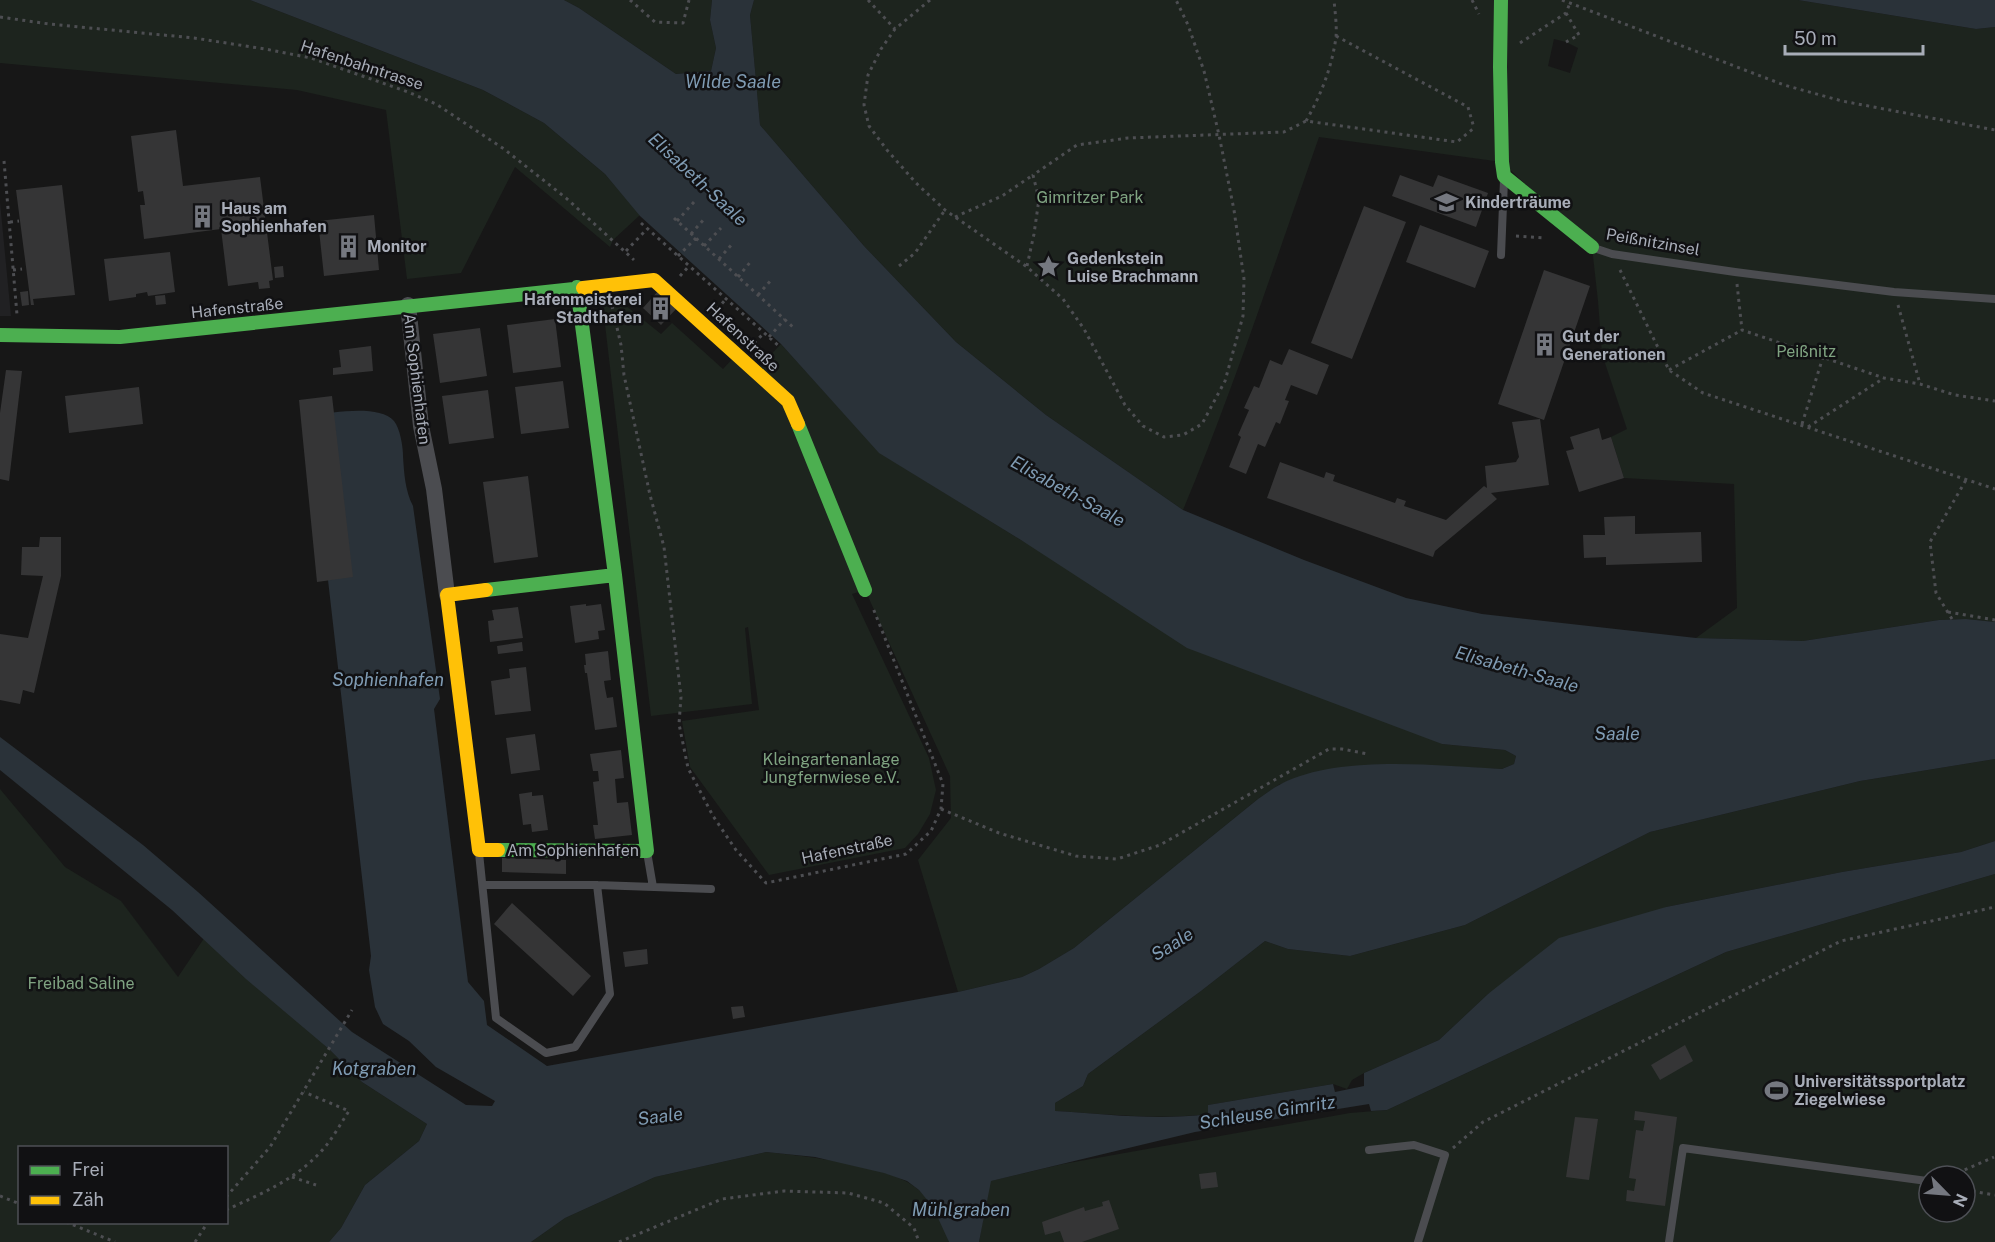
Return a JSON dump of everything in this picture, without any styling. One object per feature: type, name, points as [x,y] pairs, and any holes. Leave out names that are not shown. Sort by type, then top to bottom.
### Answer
[{"type":"street","points":[[1501,0],[1504,176]]},
{"type":"street","name":"Peißnitzinsel","points":[[1504,176],[1592,247]]},
{"type":"street","name":"Hafenstraße","points":[[0,335],[120,337],[654,280],[788,401],[865,590]]},
{"type":"street","name":"Am Sophienhafen","points":[[408,305],[421,426],[434,489],[479,850],[647,851],[615,574],[577,287]]},
{"type":"street","points":[[447,595],[615,574]]},
{"type":"lane","points":[[1501,255],[1504,176]]},
{"type":"lane","name":"Peißnitzinsel","points":[[1592,247],[1612,254],[1736,272],[1894,292],[1995,299]]},
{"type":"lane","points":[[479,850],[496,1018],[546,1053],[575,1047],[610,994],[597,885]]},
{"type":"lane","points":[[647,851],[653,887]]},
{"type":"lane","points":[[483,885],[711,888]]},
{"type":"lane","points":[[1369,1150],[1414,1145],[1445,1155],[1418,1242]]},
{"type":"lane","points":[[1669,1242],[1683,1148],[1917,1180]]},
{"type":"path","points":[[630,0],[655,22],[683,22],[689,0]]},
{"type":"path","points":[[868,0],[895,29]]},
{"type":"path","points":[[930,0],[895,29],[881,49],[868,75],[864,105],[869,126],[916,183],[945,210],[1027,267],[1063,298],[1084,329],[1125,405],[1143,426],[1164,437],[1183,435],[1203,424],[1225,381],[1243,316],[1244,279],[1234,210],[1219,135],[1204,71],[1188,25],[1176,0]]},
{"type":"path","points":[[1306,121],[1319,97],[1336,36],[1334,0]]},
{"type":"path","points":[[1562,0],[1784,85],[1842,101],[1995,130]]},
{"type":"path","points":[[1501,55],[1566,14],[1570,3]]},
{"type":"path","points":[[1566,14],[1579,35],[1566,42]]},
{"type":"path","name":"Hafenbahntrasse","points":[[0,17],[194,38],[310,58],[408,92],[436,104],[504,148],[566,198],[654,280]]},
{"type":"path","points":[[955,217],[1002,196],[1077,145],[1128,138],[1284,132],[1306,121],[1457,142],[1474,128],[1468,107],[1336,36]]},
{"type":"path","points":[[4,161],[18,335]]},
{"type":"path","points":[[1027,267],[1039,199],[1033,175]]},
{"type":"path","points":[[694,202],[675,220],[795,329]]},
{"type":"path","points":[[899,266],[915,253],[945,210]]},
{"type":"path","points":[[691,234],[705,218]]},
{"type":"path","points":[[10,222],[18,221]]},
{"type":"path","points":[[640,223],[780,347]]},
{"type":"path","points":[[704,246],[721,228]]},
{"type":"path","points":[[625,252],[647,229]]},
{"type":"path","points":[[1502,236],[1548,238]]},
{"type":"path","points":[[678,256],[696,238]]},
{"type":"path","points":[[719,259],[733,243]]},
{"type":"path","points":[[1612,254],[1669,370],[1703,393],[1995,489]]},
{"type":"path","points":[[738,277],[752,260]]},
{"type":"path","points":[[684,271],[689,266]]},
{"type":"path","points":[[13,270],[22,269]]},
{"type":"path","points":[[1736,272],[1742,330]]},
{"type":"path","points":[[758,295],[772,279]]},
{"type":"path","name":"Hafenstraße","points":[[607,284],[621,345],[624,375],[664,547],[681,697],[679,724],[688,768],[713,816],[736,850],[766,883],[906,854],[931,831],[941,809],[943,784],[865,590]]},
{"type":"path","points":[[1894,292],[1920,384]]},
{"type":"path","points":[[720,305],[726,299]]},
{"type":"path","points":[[769,337],[785,319]]},
{"type":"path","points":[[1669,370],[1742,330],[1884,378],[1920,384],[1955,395],[1995,401]]},
{"type":"path","points":[[758,339],[764,333]]},
{"type":"path","points":[[1802,425],[1824,357]]},
{"type":"path","points":[[1808,427],[1884,378]]},
{"type":"path","points":[[1952,620],[1936,593],[1930,542],[1965,480]]},
{"type":"path","points":[[1948,612],[1995,620]]},
{"type":"path","points":[[941,809],[999,833],[1076,856],[1117,859],[1160,845],[1329,749],[1368,754]]},
{"type":"path","points":[[1445,1155],[1483,1122],[1841,941],[1995,907]]},
{"type":"path","points":[[228,1195],[270,1146],[352,1010]]},
{"type":"path","points":[[228,1209],[292,1177],[325,1147],[348,1111],[304,1092]]},
{"type":"path","points":[[1977,1165],[1994,1157]]},
{"type":"path","points":[[292,1177],[316,1185]]},
{"type":"path","points":[[619,1242],[722,1199],[784,1191],[848,1193],[884,1203],[914,1228],[919,1242]]},
{"type":"path","points":[[1977,1192],[1995,1195]]},
{"type":"path","points":[[0,1196],[18,1203]]},
{"type":"path","points":[[0,1201],[5,1198]]},
{"type":"path","points":[[71,1224],[114,1242]]},
{"type":"path","points":[[195,1242],[207,1224]]},
{"type":"shaded area","points":[[0,202],[11,316],[0,316]]},
{"type":"green space","points":[[0,0],[250,0],[483,90],[544,123],[605,174],[640,215],[613,240],[610,247],[515,167],[461,273],[407,279],[386,110],[297,90],[0,63]]},
{"type":"green space","points":[[564,0],[712,0],[710,20],[716,48],[711,71],[676,74]]},
{"type":"green space","points":[[754,0],[1798,0],[1976,29],[1995,27],[1995,622],[1966,619],[1939,620],[1803,641],[1696,638],[1737,608],[1734,484],[1624,478],[1611,437],[1627,429],[1602,354],[1592,247],[1502,162],[1319,137],[1237,371],[1183,510],[1046,415],[956,342],[864,246],[760,125],[750,15]],"holes":[[[1554,39],[1578,48],[1570,73],[1548,66]]]},
{"type":"green space","name":"Kleingartenanlage Jungfernwiese e.V.","points":[[615,297],[661,334],[672,323],[723,369],[737,354],[757,369],[781,344],[880,453],[1021,540],[1442,744],[1505,750],[1516,756],[1514,764],[1502,769],[1436,766],[1280,784],[1258,799],[1074,948],[1022,977],[958,992],[918,860],[951,818],[950,776],[865,590],[852,594],[929,758],[936,790],[930,814],[918,834],[905,848],[769,875],[690,767],[682,721],[759,710],[748,627],[745,628],[752,704],[651,716],[602,299]]},
{"type":"green space","points":[[1995,759],[1995,841],[1961,852],[1842,872],[1666,907],[1488,994],[1439,1040],[1364,1073],[1352,1080],[1347,1089],[1333,1084],[1208,1105],[1208,1114],[1189,1116],[1132,1116],[1055,1111],[1055,1103],[1083,1086],[1088,1074],[1265,941],[1288,949],[1350,956],[1465,925],[1650,832],[1860,781]]},
{"type":"green space","name":"Freibad Saline","points":[[0,789],[65,867],[121,901],[178,977],[215,922],[329,1049],[362,1082],[427,1124],[419,1141],[365,1185],[341,1228],[329,1242],[0,1242]]},
{"type":"green space","name":"Universitätssportplatz Ziegelwiese","points":[[1995,874],[1995,1242],[979,1242],[990,1181],[1063,1164],[1350,1113],[1387,1110],[1726,952]]},
{"type":"green space","points":[[766,1152],[846,1163],[889,1174],[906,1181],[929,1201],[941,1221],[949,1242],[531,1242],[565,1218],[655,1177]]},
{"type":"water","points":[[250,0],[564,0],[676,74],[711,71],[716,48],[710,20],[712,0],[754,0],[750,15],[760,125],[864,246],[956,342],[1046,415],[1183,510],[1304,560],[1406,598],[1482,614],[1696,638],[1803,641],[1939,620],[1966,619],[1995,622],[1995,759],[1860,781],[1650,832],[1465,925],[1350,956],[1288,949],[1265,941],[1088,1074],[1083,1086],[1055,1103],[1055,1111],[1132,1116],[1189,1116],[1208,1114],[1208,1105],[1333,1084],[1335,1092],[1364,1086],[1364,1073],[1439,1040],[1488,994],[1559,938],[1666,907],[1842,872],[1961,852],[1995,841],[1995,874],[1726,952],[1387,1110],[1371,1111],[1369,1104],[1195,1132],[991,1181],[979,1242],[949,1242],[933,1207],[919,1190],[907,1181],[884,1173],[815,1157],[766,1152],[655,1177],[565,1218],[531,1242],[329,1242],[341,1228],[365,1185],[419,1141],[427,1124],[362,1082],[329,1049],[246,979],[172,910],[0,770],[0,737],[143,845],[352,1032],[466,1105],[492,1106],[495,1101],[436,1067],[409,1041],[383,1024],[375,1007],[369,970],[371,956],[328,580],[312,415],[367,411],[387,416],[398,428],[402,443],[404,475],[413,506],[440,699],[434,709],[468,982],[484,1001],[487,1025],[547,1066],[958,992],[1022,977],[1074,948],[1258,799],[1281,784],[1305,775],[1360,765],[1389,764],[1502,769],[1514,764],[1516,756],[1505,750],[1442,744],[1187,648],[1021,540],[879,453],[781,344],[640,216],[605,174],[544,123],[483,90]]},
{"type":"water","points":[[1798,0],[1995,0],[1995,27],[1976,29]]},
{"type":"building","name":"Haus am Sophienhafen","points":[[176,130],[183,186],[260,177],[273,280],[269,281],[270,288],[259,289],[258,282],[228,286],[221,229],[144,239],[140,205],[145,205],[143,191],[138,192],[131,136]]},
{"type":"building","name":"Kinderträume","points":[[1400,175],[1433,187],[1438,175],[1488,193],[1476,227],[1392,196]]},
{"type":"building","points":[[62,185],[75,295],[33,299],[34,305],[31,305],[16,190]]},
{"type":"building","points":[[1364,206],[1406,222],[1352,359],[1311,343]]},
{"type":"building","name":"Monitor","points":[[374,215],[379,270],[324,276],[318,221]]},
{"type":"building","points":[[1420,225],[1489,251],[1475,288],[1406,262]]},
{"type":"building","points":[[170,252],[175,292],[148,296],[147,292],[136,294],[136,297],[109,301],[104,259]]},
{"type":"building","points":[[283,266],[284,277],[275,278],[274,267]]},
{"type":"building","name":"Gut der Generationen","points":[[1544,270],[1590,286],[1544,420],[1498,404]]},
{"type":"building","points":[[28,291],[29,305],[22,306],[20,292]]},
{"type":"building","name":"Hafenmeisterei Stadthafen","points":[[658,291],[677,308],[661,325],[643,308]]},
{"type":"building","points":[[165,295],[166,304],[156,305],[155,296]]},
{"type":"building","points":[[555,319],[561,367],[513,373],[507,325]]},
{"type":"building","points":[[480,328],[487,376],[440,383],[433,334]]},
{"type":"building","points":[[371,346],[373,371],[333,375],[333,368],[341,367],[339,350]]},
{"type":"building","points":[[759,348],[767,356],[760,363],[752,356]]},
{"type":"building","points":[[1289,349],[1329,365],[1317,395],[1291,385],[1285,400],[1289,401],[1280,424],[1276,422],[1265,447],[1258,444],[1246,474],[1229,467],[1241,437],[1238,435],[1249,410],[1244,408],[1254,386],[1259,388],[1270,360],[1282,365]]},
{"type":"building","points":[[6,370],[22,371],[9,481],[0,479],[0,413]]},
{"type":"building","points":[[563,381],[569,428],[521,434],[515,387]]},
{"type":"building","points":[[139,387],[143,424],[69,433],[65,396]]},
{"type":"building","points":[[488,390],[494,438],[449,444],[442,396]]},
{"type":"building","points":[[332,396],[353,577],[317,582],[299,400]]},
{"type":"building","points":[[1540,419],[1549,485],[1491,493],[1497,499],[1435,551],[1433,557],[1267,498],[1280,462],[1324,478],[1326,472],[1335,475],[1333,481],[1395,503],[1397,498],[1406,501],[1404,506],[1446,520],[1484,486],[1487,488],[1485,466],[1516,462],[1519,457],[1512,422]]},
{"type":"building","points":[[1599,428],[1602,440],[1611,437],[1624,478],[1579,492],[1566,451],[1574,449],[1570,437]]},
{"type":"building","points":[[528,476],[538,557],[494,563],[483,482]]},
{"type":"building","points":[[1635,516],[1635,534],[1701,532],[1702,562],[1606,565],[1606,557],[1584,558],[1583,535],[1605,535],[1604,517]]},
{"type":"building","points":[[40,537],[61,537],[61,576],[34,693],[23,690],[20,704],[0,700],[0,634],[28,638],[43,576],[21,575],[22,547],[39,547]]},
{"type":"building","points":[[586,604],[586,606],[601,604],[605,630],[598,631],[599,639],[575,643],[570,606]]},
{"type":"building","points":[[518,607],[523,638],[490,642],[488,621],[494,620],[492,610]]},
{"type":"building","points":[[522,642],[523,651],[498,654],[497,646]]},
{"type":"building","points":[[608,651],[611,680],[604,681],[607,698],[613,697],[617,727],[595,730],[587,673],[585,673],[585,654]]},
{"type":"building","points":[[526,667],[531,711],[495,715],[491,681],[510,678],[509,669]]},
{"type":"building","points":[[535,734],[540,770],[511,774],[506,738]]},
{"type":"building","points":[[621,750],[624,778],[615,779],[617,803],[628,802],[632,835],[595,839],[593,825],[598,825],[593,782],[599,781],[598,771],[593,771],[590,754]]},
{"type":"building","points":[[532,792],[532,796],[543,795],[548,830],[532,832],[531,824],[523,825],[519,794]]},
{"type":"building","points":[[502,858],[566,860],[566,874],[502,872]]},
{"type":"building","points":[[512,903],[591,976],[573,996],[494,924]]},
{"type":"building","points":[[647,949],[648,964],[625,967],[623,952]]},
{"type":"building","points":[[743,1006],[745,1017],[733,1019],[731,1007]]},
{"type":"building","points":[[1685,1045],[1693,1061],[1660,1080],[1651,1065]]},
{"type":"building","points":[[1635,1111],[1677,1117],[1665,1206],[1626,1201],[1627,1190],[1634,1191],[1636,1179],[1629,1178],[1636,1130],[1643,1131],[1645,1121],[1634,1120]]},
{"type":"building","points":[[1575,1117],[1598,1119],[1589,1180],[1566,1177]]},
{"type":"building","points":[[1216,1172],[1218,1187],[1201,1189],[1199,1174]]},
{"type":"building","points":[[1109,1200],[1119,1229],[1082,1242],[1064,1242],[1060,1231],[1045,1235],[1042,1222],[1084,1207],[1085,1211],[1103,1206],[1102,1202]]},
{"type":"traffic: fast","points":[[1501,0],[1500,67],[1504,176],[1592,247]]},
{"type":"traffic: fast","points":[[498,850],[647,851],[615,575],[577,287]]},
{"type":"traffic: fast","points":[[0,335],[120,337],[583,288]]},
{"type":"traffic: fast","points":[[798,424],[865,590]]},
{"type":"traffic: fast","points":[[486,590],[615,575]]},
{"type":"traffic: slow","points":[[583,288],[654,280],[788,401],[798,424]]},
{"type":"traffic: slow","points":[[486,590],[447,595],[479,850],[498,850]]},
{"type":"place","name":"Kinderträume","points":[[1447,202]]},
{"type":"place","name":"Haus am Sophienhafen","points":[[203,217]]},
{"type":"place","name":"Monitor","points":[[349,246]]},
{"type":"place","name":"Gedenkstein Luise Brachmann","points":[[1049,267]]},
{"type":"place","name":"Hafenmeisterei Stadthafen","points":[[660,308]]},
{"type":"place","name":"Gut der Generationen","points":[[1544,345]]},
{"type":"place","name":"Universitätssportplatz Ziegelwiese","points":[[1776,1090]]},
{"type":"water label","name":"Wilde Saale","points":[[733,81]]},
{"type":"water label","name":"Elisabeth-Saale","points":[[698,179]]},
{"type":"water label","name":"Elisabeth-Saale","points":[[1068,491]]},
{"type":"water label","name":"Elisabeth-Saale","points":[[1517,669]]},
{"type":"water label","name":"Sophienhafen","points":[[388,679]]},
{"type":"water label","name":"Saale","points":[[1617,733]]},
{"type":"water label","name":"Saale","points":[[1172,944]]},
{"type":"water label","name":"Kotgraben","points":[[374,1068]]},
{"type":"water label","name":"Schleuse Gimritz","points":[[1267,1112]]},
{"type":"water label","name":"Saale","points":[[660,1116]]},
{"type":"water label","name":"Mühlgraben","points":[[961,1209]]},
{"type":"park label","name":"Gimritzer Park","points":[[1090,197]]},
{"type":"park label","name":"Peißnitz","points":[[1806,351]]}]
